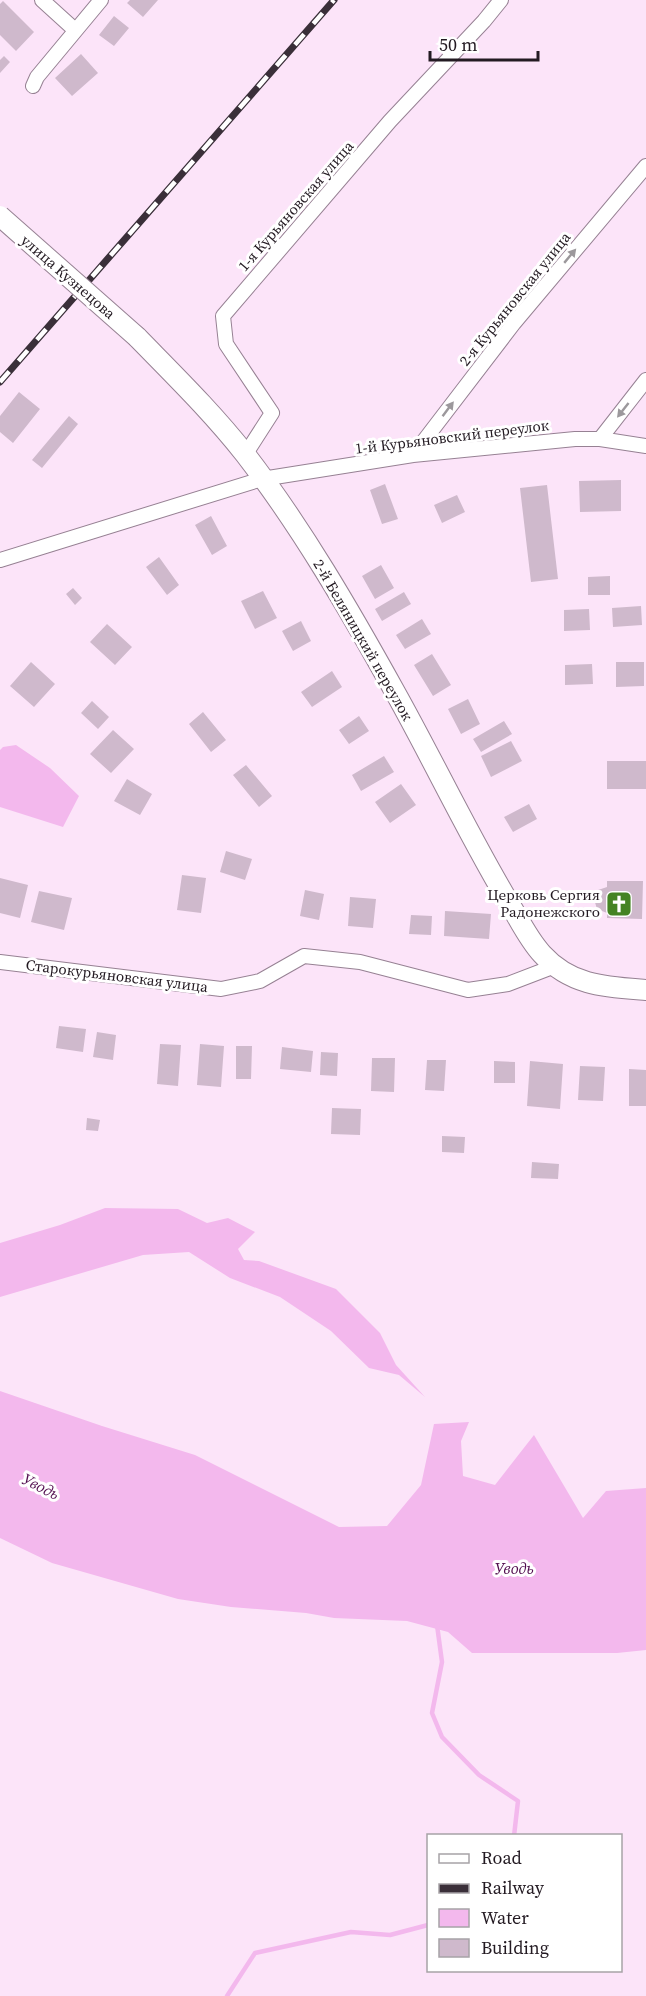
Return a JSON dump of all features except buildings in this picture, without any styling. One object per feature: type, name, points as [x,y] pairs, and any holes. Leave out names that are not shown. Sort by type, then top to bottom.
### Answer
[{"type":"main road","name":"улица Кузнецова","points":[[0,216],[137,337]]},
{"type":"main road","name":"2-й Беляницкий переулок","points":[[137,337],[208,410],[245,455],[305,540],[395,692],[489,870],[541,953],[555,966]]},
{"type":"main road","points":[[555,966],[571,977],[591,984],[646,990]]},
{"type":"street","points":[[42,0],[75,30]]},
{"type":"street","points":[[33,86],[101,0]]},
{"type":"street","name":"1-я Курьяновская улица","points":[[245,455],[272,412],[226,344],[223,316],[390,121],[501,0]]},
{"type":"street","name":"2-я Курьяновская улица","points":[[413,455],[514,323],[646,166]]},
{"type":"street","points":[[600,439],[646,380]]},
{"type":"street","name":"1-й Курьяновский переулок","points":[[262,479],[413,455],[575,439],[600,439],[646,446]]},
{"type":"street","points":[[0,560],[262,479]]},
{"type":"street","name":"Старокурьяновская улица","points":[[0,962],[221,988],[260,981],[304,956],[360,962],[468,990],[508,984],[555,966]]},
{"type":"water","points":[[16,745],[50,768],[79,796],[63,827],[0,807],[0,750],[3,747]]},
{"type":"water","points":[[105,1208],[178,1209],[207,1223],[228,1218],[255,1232],[238,1249],[244,1260],[259,1261],[336,1289],[380,1333],[396,1365],[425,1397],[399,1375],[369,1368],[331,1331],[280,1297],[230,1278],[189,1252],[143,1255],[0,1297],[0,1243],[60,1225]]},
{"type":"water","name":"Уводь","points":[[0,1391],[195,1455],[339,1527],[387,1526],[421,1485],[434,1424],[469,1422],[461,1441],[463,1476],[495,1485],[534,1435],[583,1518],[606,1491],[646,1488],[646,1650],[617,1653],[472,1653],[448,1632],[407,1621],[334,1618],[178,1599],[52,1563],[0,1538]]},
{"type":"waterway","points":[[437,1625],[442,1662],[432,1713],[442,1737],[479,1775],[518,1801],[514,1834]]},
{"type":"waterway","points":[[227,1996],[255,1953],[351,1932],[390,1935],[427,1925]]},
{"type":"railway","points":[[0,382],[334,0]]},
{"type":"place","name":"Церковь Сергия Радонежского","points":[[619,904]]}]
